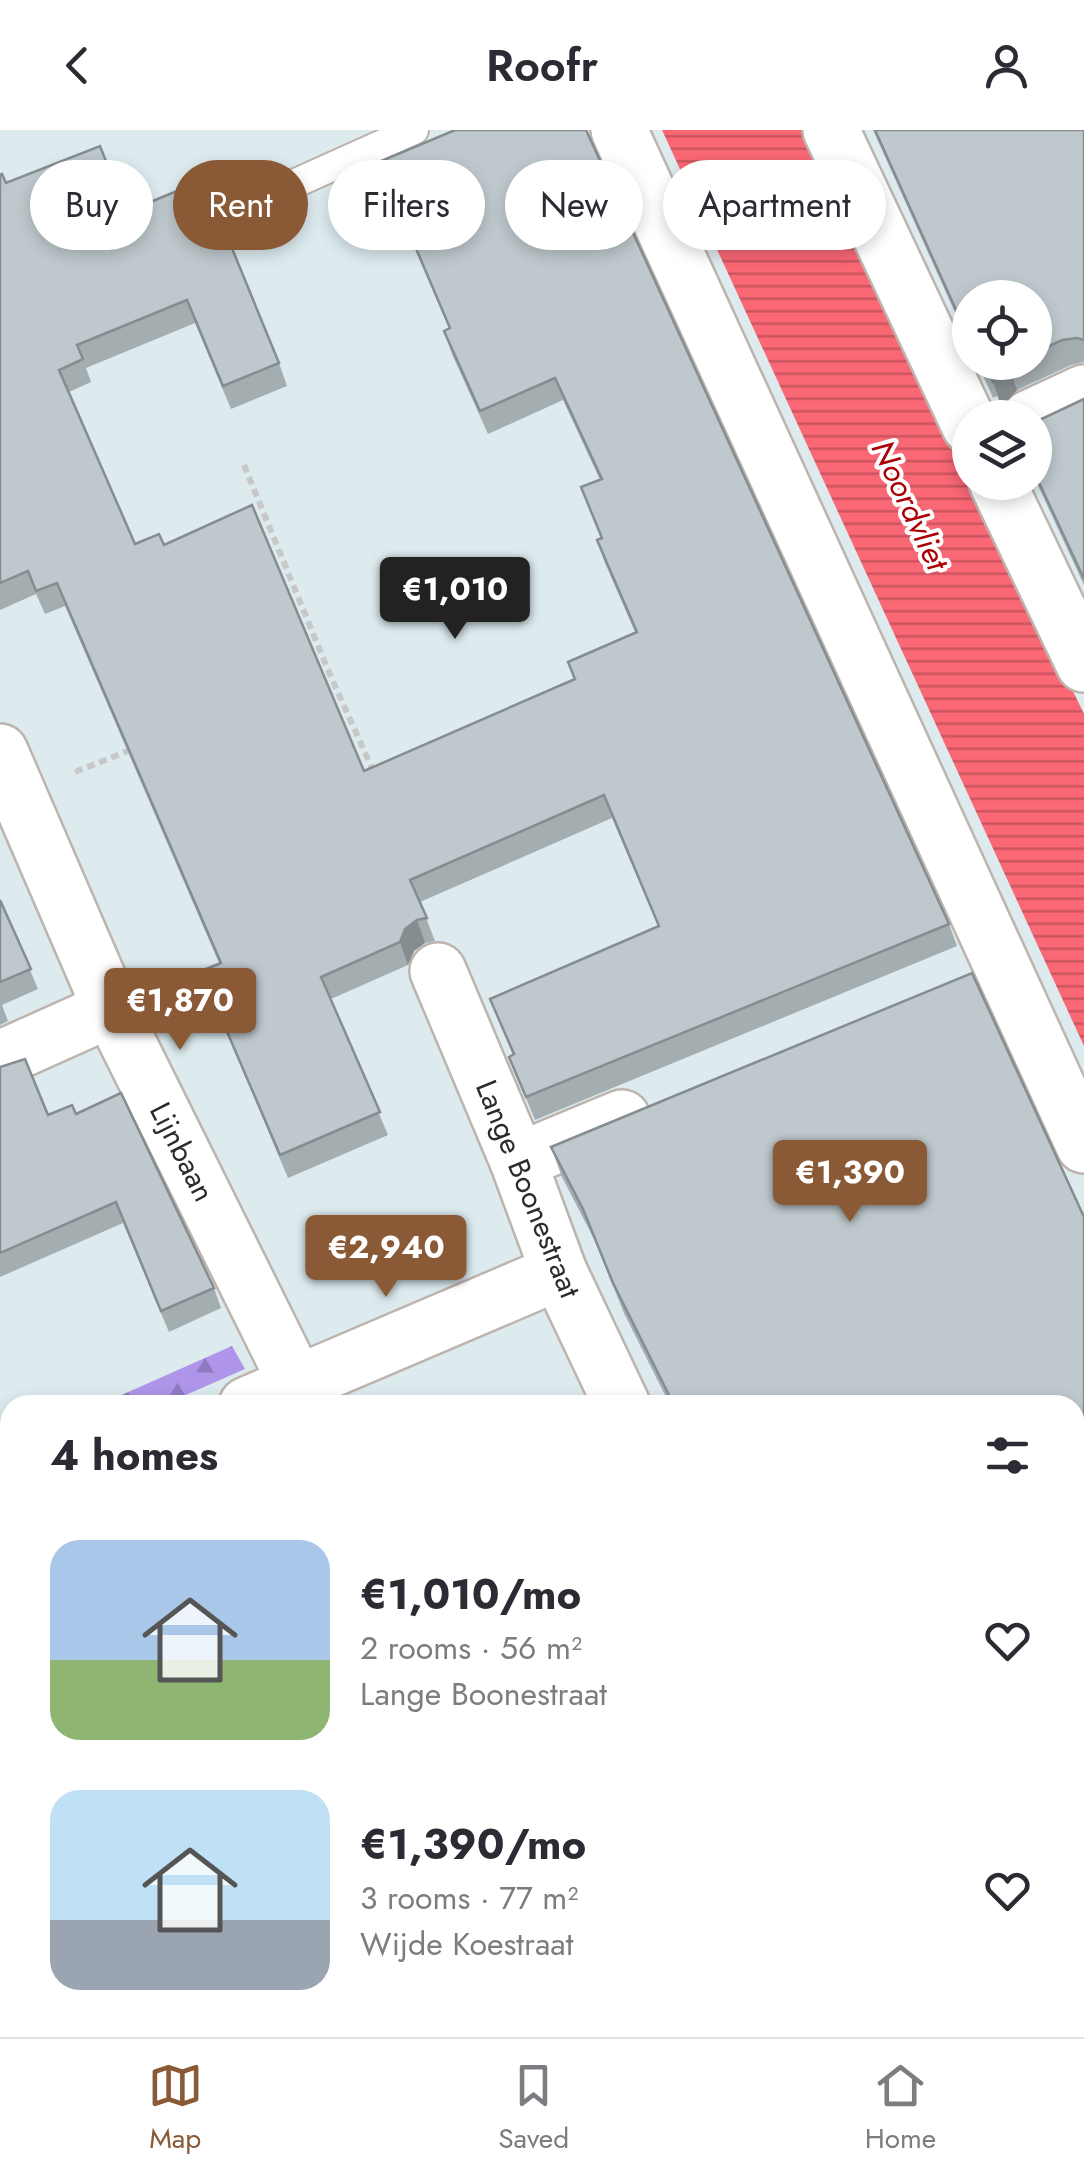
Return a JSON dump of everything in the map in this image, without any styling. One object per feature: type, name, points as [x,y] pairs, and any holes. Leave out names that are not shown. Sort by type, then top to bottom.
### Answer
[{"type":"street","points":[[619,130],[981,970],[1084,1145]]},
{"type":"street","points":[[831,130],[958,400]]},
{"type":"street","points":[[1052,408],[1084,394]]},
{"type":"street","points":[[1006,500],[1084,664]]},
{"type":"street","name":"Lijnbaan","points":[[9,774],[111,1010],[297,1384]]},
{"type":"street","name":"Lange Boonestraat","points":[[438,971],[518,1160],[559,1272],[617,1395]]},
{"type":"street","points":[[0,1058],[111,1010]]},
{"type":"street","points":[[518,1160],[660,1102]]},
{"type":"street","points":[[271,1395],[559,1272]]},
{"type":"lane","points":[[308,178],[414,130]]},
{"type":"path","points":[[244,465],[382,791]]},
{"type":"path","points":[[9,774],[146,744]]},
{"type":"green space","points":[[232,1346],[245,1369],[186,1395],[122,1395]]},
{"type":"water","points":[[662,130],[803,130],[817,160],[676,160]]},
{"type":"water","name":"Noordvliet","points":[[717,250],[861,250],[952,440],[952,500],[981,500],[1084,714],[1084,1046]]},
{"type":"building","points":[[455,130],[586,130],[600,160],[505,160],[505,250],[641,250],[949,924],[526,1097],[509,1057],[514,1054],[490,999],[659,926],[604,795],[410,880],[427,918],[405,929],[400,942],[321,977],[380,1112],[280,1155],[201,971],[221,963],[57,583],[36,591],[28,571],[0,583],[0,175],[6,183],[30,174],[30,250],[153,250],[153,201],[173,193],[173,250],[233,250],[279,363],[223,386],[187,300],[77,345],[83,359],[59,370],[135,544],[159,534],[164,545],[252,505],[364,771],[575,679],[568,662],[637,632],[597,540],[602,538],[581,487],[602,479],[555,378],[480,411],[444,331],[450,328],[417,250],[485,250],[485,160],[384,160]]},
{"type":"building","points":[[875,130],[1084,130],[1084,340],[1062,340],[1052,345],[1052,280],[952,280],[952,301]]},
{"type":"building","points":[[100,146],[106,160],[64,160]]},
{"type":"building","points":[[1084,399],[1084,579],[1047,500],[1052,500],[1052,414]]},
{"type":"building","points":[[0,900],[31,969],[0,982]]},
{"type":"building","points":[[972,973],[1084,1217],[1084,1395],[669,1395],[551,1147]]},
{"type":"building","points":[[25,1059],[48,1115],[72,1105],[76,1114],[121,1093],[214,1288],[161,1311],[116,1202],[0,1253],[0,1067]]}]
